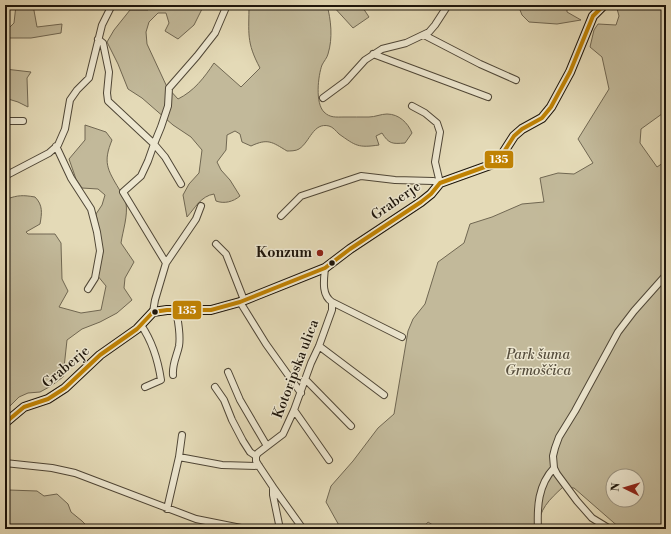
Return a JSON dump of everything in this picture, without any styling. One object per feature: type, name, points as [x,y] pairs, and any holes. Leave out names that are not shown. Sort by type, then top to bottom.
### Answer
[{"type":"street","points":[[5,176],[49,153],[61,140],[65,129],[70,100],[88,78],[102,26],[112,5]]},
{"type":"street","points":[[166,263],[123,192],[141,176],[148,161],[168,106],[169,88],[197,56],[215,32],[227,5]]},
{"type":"street","points":[[323,98],[346,81],[365,60],[382,48],[406,43],[424,35],[435,25],[448,5]]},
{"type":"street","name":"Graberje","points":[[5,423],[24,407],[41,402],[60,392],[100,355],[141,325],[153,312],[176,310],[212,310],[242,301],[325,268],[350,249],[421,202],[431,194],[440,182],[498,161],[514,136],[522,129],[542,118],[551,107],[570,72],[593,16],[604,5]]},
{"type":"street","points":[[424,35],[480,64],[516,80]]},
{"type":"street","points":[[98,39],[103,43],[109,72],[108,101],[166,157],[182,184]]},
{"type":"street","points":[[373,54],[488,98]]},
{"type":"street","points":[[281,216],[301,196],[361,176],[395,180],[440,182],[435,162],[440,132],[437,123],[425,113],[412,106]]},
{"type":"street","points":[[5,121],[23,121]]},
{"type":"street","points":[[56,146],[71,178],[91,208],[97,232],[100,251],[95,278],[88,289]]},
{"type":"street","points":[[153,312],[166,263],[196,219],[201,206]]},
{"type":"street","points":[[216,244],[226,254],[242,301],[266,344],[301,393]]},
{"type":"street","points":[[325,268],[325,294],[329,300],[402,337]]},
{"type":"street","points":[[610,529],[592,518],[581,506],[554,468],[553,456],[559,437],[575,411],[618,332],[634,311],[666,275]]},
{"type":"street","name":"Kotoripska ulica","points":[[256,456],[283,434],[319,346],[332,310],[332,302]]},
{"type":"street","points":[[173,375],[173,366],[178,348],[179,337],[176,310]]},
{"type":"street","points":[[141,325],[150,338],[162,380],[145,387]]},
{"type":"street","points":[[319,346],[384,395]]},
{"type":"street","points":[[228,372],[240,400],[267,446]]},
{"type":"street","points":[[306,380],[351,426]]},
{"type":"street","points":[[215,387],[224,400],[243,441],[250,452],[256,456],[256,461],[259,466],[303,529]]},
{"type":"street","points":[[294,410],[329,460]]},
{"type":"street","points":[[167,509],[179,457],[182,435]]},
{"type":"street","points":[[179,457],[222,465],[259,466]]},
{"type":"street","points":[[5,463],[52,468],[75,473],[211,526],[246,529]]},
{"type":"street","points":[[538,529],[537,511],[539,499],[546,476],[554,468]]},
{"type":"street","points":[[273,487],[272,495],[280,529]]},
{"type":"green space","points":[[16,5],[33,5],[37,27],[62,24],[61,33],[31,38],[6,38],[8,29],[14,23]]},
{"type":"green space","points":[[153,5],[204,5],[194,25],[178,39],[165,31],[169,23],[166,13],[158,13],[149,22],[146,32],[147,44],[167,87],[178,99],[198,84],[214,63],[241,87],[260,68],[250,44],[249,5],[327,5],[330,17],[331,35],[330,48],[322,65],[319,76],[318,96],[321,108],[326,114],[336,117],[374,117],[391,114],[399,117],[408,126],[412,133],[405,143],[391,142],[382,133],[376,136],[379,145],[362,146],[349,141],[329,126],[324,126],[315,130],[299,149],[295,151],[287,151],[270,142],[262,142],[251,146],[242,142],[240,134],[235,131],[227,135],[226,150],[217,162],[240,196],[231,201],[222,202],[216,201],[214,194],[209,195],[199,203],[187,217],[183,195],[189,184],[199,173],[202,150],[191,137],[173,125],[142,98],[128,89],[107,42],[114,30],[130,10],[148,10]]},
{"type":"green space","points":[[332,5],[361,5],[369,17],[353,28]]},
{"type":"green space","points":[[518,5],[567,5],[567,12],[581,20],[557,24],[529,22],[522,15]]},
{"type":"green space","name":"Park šuma Grmoščica","points":[[616,5],[666,5],[666,111],[641,129],[640,143],[657,167],[666,161],[666,529],[621,529],[574,488],[563,487],[549,501],[543,510],[540,516],[538,529],[439,529],[428,522],[422,529],[341,529],[326,502],[331,486],[353,461],[378,428],[394,414],[408,331],[413,319],[425,304],[438,262],[464,243],[470,224],[492,217],[522,204],[544,202],[540,178],[558,173],[574,174],[593,163],[578,139],[609,89],[602,57],[590,47],[594,30],[598,24],[616,25],[619,16]]},
{"type":"green space","points":[[5,69],[31,72],[27,78],[28,107],[5,98]]},
{"type":"green space","points":[[85,125],[106,132],[112,140],[107,160],[109,171],[126,203],[126,218],[121,243],[134,262],[125,278],[124,288],[132,300],[117,313],[82,329],[67,340],[63,377],[40,392],[28,393],[19,397],[5,411],[5,199],[21,196],[35,197],[38,200],[41,209],[40,224],[26,232],[28,234],[55,234],[61,243],[62,279],[68,291],[59,307],[81,313],[101,310],[106,286],[97,275],[103,251],[96,214],[102,205],[105,195],[98,189],[82,188],[76,179],[69,159],[85,140]]},
{"type":"green space","points":[[9,490],[37,491],[44,496],[57,494],[68,504],[71,512],[90,529],[5,529]]},
{"type":"transit line","name":"135","points":[[5,423],[24,407],[48,399],[65,388],[100,355],[137,329],[153,312],[167,310],[211,310],[240,302],[325,268],[350,249],[421,202],[431,194],[440,183],[498,161],[514,136],[522,129],[542,118],[551,107],[570,72],[593,16],[604,5]]},
{"type":"place","name":"Konzum","points":[[320,253]]}]
